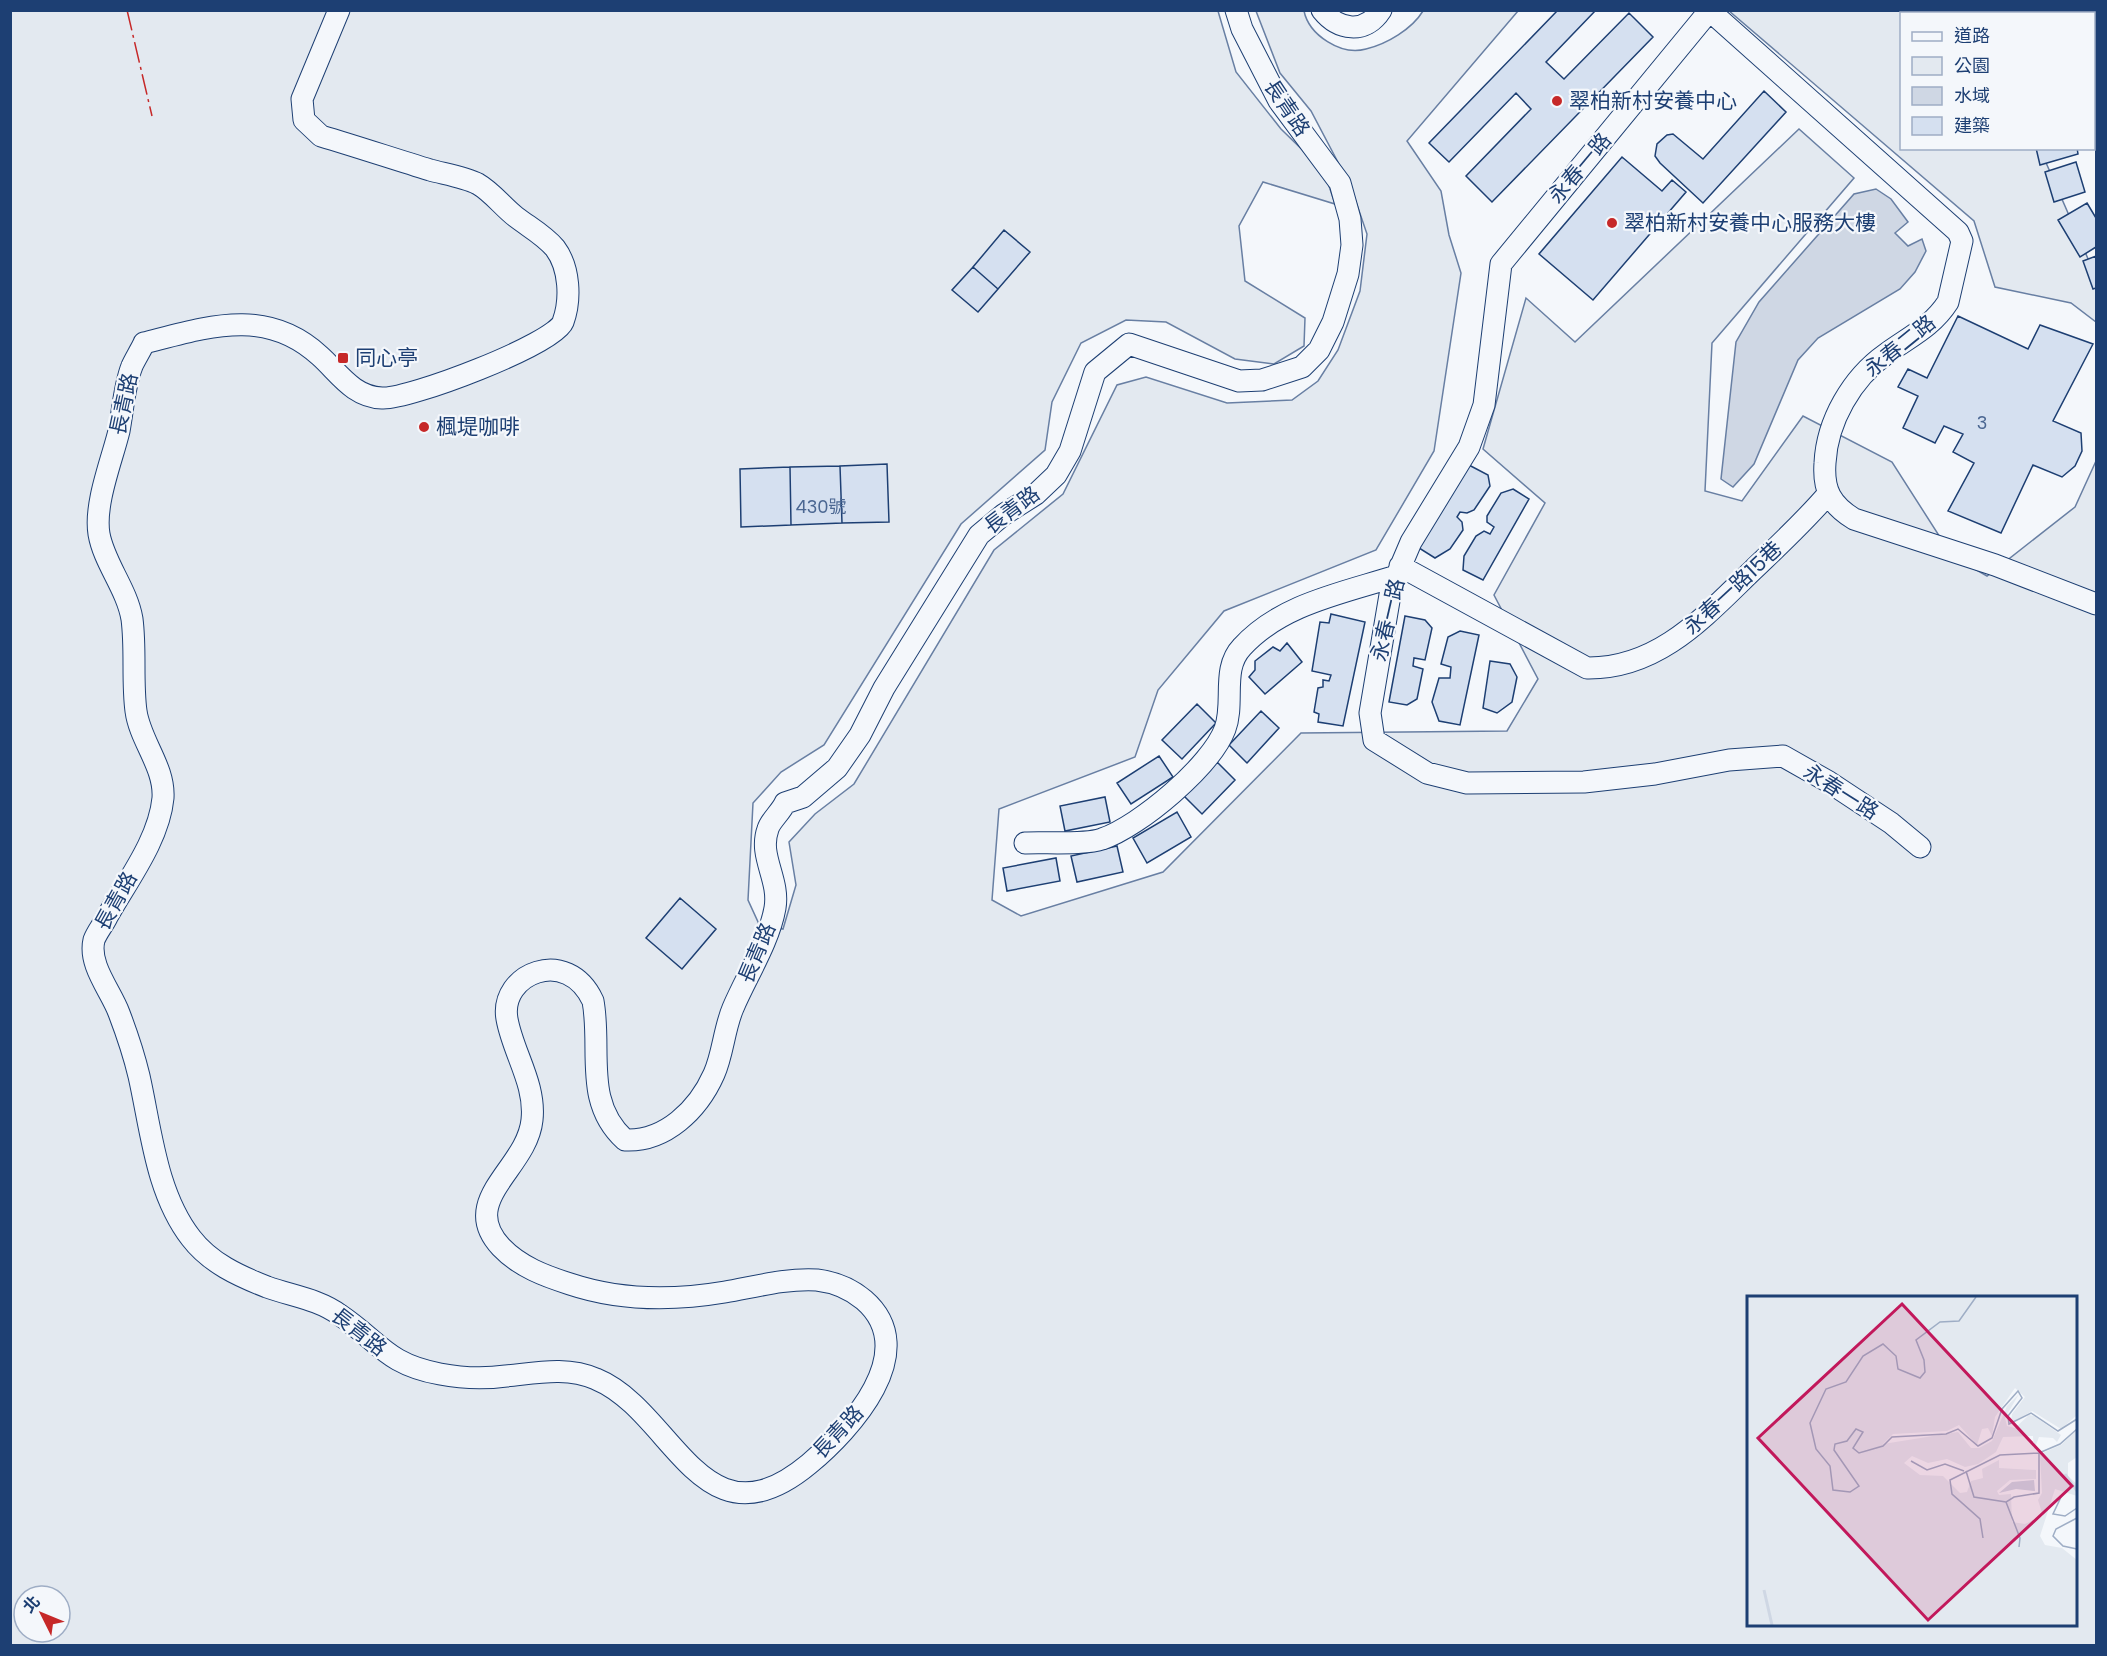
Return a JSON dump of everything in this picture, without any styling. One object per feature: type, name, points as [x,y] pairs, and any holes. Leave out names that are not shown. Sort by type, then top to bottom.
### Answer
[{"type":"street","name":"長青路","points":[[339,10],[302,99],[304,120],[321,136],[477,184],[555,249],[564,268],[568,288],[567,310],[561,328],[542,340],[448,381],[403,396],[382,398],[363,394],[347,384],[319,354],[288,333],[241,322],[144,343],[132,365],[99,512],[99,536],[131,614],[137,718],[158,766],[163,796],[156,825],[141,857],[94,941],[94,959],[113,998],[130,1042],[152,1147],[171,1201],[188,1235],[205,1253],[233,1274],[325,1305],[345,1318],[376,1347],[405,1365],[443,1375],[479,1378],[545,1370],[588,1375],[609,1385],[626,1399],[677,1454],[700,1473],[728,1490],[755,1494],[774,1488],[806,1466],[851,1423],[868,1401],[883,1367],[886,1346],[884,1327],[877,1312],[852,1291],[815,1280],[662,1299],[615,1298],[538,1273],[516,1261],[487,1229],[484,1218],[487,1205],[496,1187],[526,1145],[532,1122],[532,1096],[507,1018],[508,1003],[525,977],[548,969],[571,973],[587,987],[593,1001],[599,1095],[610,1127],[625,1140],[636,1141],[653,1138],[674,1125],[695,1106],[714,1074],[732,1009],[770,931],[777,888],[765,851],[765,838],[769,825],[786,803],[803,797],[837,768],[860,735],[884,688],[979,535],[1003,514],[1036,494],[1056,475],[1070,451],[1095,372],[1129,344],[1239,381],[1282,375],[1302,367],[1318,350],[1333,322],[1348,274],[1352,245],[1350,219],[1340,183],[1279,101],[1242,29],[1236,10]]},
{"type":"street","points":[[1322,10],[1333,24],[1349,28],[1361,25],[1377,16],[1381,10]]},
{"type":"street","name":"永春二路","points":[[1710,11],[1958,232],[1962,241],[1948,302],[1943,310],[1921,332],[1884,355],[1854,384],[1836,418],[1825,457],[1824,478],[1828,494]]},
{"type":"street","name":"永春一路","points":[[1710,11],[1501,264],[1485,405],[1468,447],[1411,542],[1398,571],[1383,629],[1370,713],[1374,740],[1427,773],[1467,783],[1584,782],[1655,774],[1729,760],[1783,756],[1829,782],[1890,823],[1920,847]]},
{"type":"street","points":[[1828,494],[1839,510],[1854,519],[1995,565],[2097,604]]},
{"type":"street","name":"永春一路15巷","points":[[1398,571],[1587,668],[1611,669],[1651,653],[1691,631],[1804,522],[1828,494]]},
{"type":"street","points":[[1025,843],[1101,840],[1173,794],[1207,761],[1225,730],[1231,706],[1230,667],[1240,649],[1274,619],[1297,608],[1398,571]]},
{"type":"green space","points":[[1728,10],[2096,11],[2095,62],[2095,12],[1900,12],[1900,150],[2040,150],[2096,277],[2096,322],[2071,303],[1995,287],[1974,221]]},
{"type":"green space","points":[[11,11],[1218,11],[1236,72],[1281,129],[1324,171],[1335,204],[1263,182],[1239,226],[1245,281],[1305,318],[1304,346],[1274,364],[1235,359],[1166,322],[1126,320],[1081,343],[1052,402],[1045,450],[961,524],[824,745],[781,772],[753,803],[748,900],[759,924],[783,929],[796,885],[789,842],[815,814],[854,784],[994,550],[1063,494],[1117,385],[1146,377],[1227,403],[1292,400],[1318,381],[1338,350],[1360,291],[1367,234],[1351,187],[1311,111],[1280,73],[1256,11],[1304,11],[1312,28],[1328,42],[1356,50],[1374,47],[1390,40],[1412,24],[1423,11],[1518,11],[1407,141],[1441,191],[1449,235],[1461,273],[1434,451],[1376,550],[1224,611],[1158,690],[1135,757],[999,809],[992,900],[1021,916],[1163,872],[1301,733],[1507,731],[1538,679],[1494,595],[1545,503],[1483,449],[1526,298],[1575,342],[1799,129],[1854,178],[1712,343],[1705,491],[1742,501],[1803,416],[1892,462],[1952,556],[1987,576],[2075,507],[2096,461],[2096,1645],[11,1646]]},
{"type":"water","points":[[1876,189],[1891,199],[1908,222],[1895,233],[1908,246],[1922,239],[1926,251],[1915,272],[1900,289],[1818,338],[1798,360],[1754,464],[1733,487],[1721,479],[1736,342],[1759,302],[1854,194]]},
{"type":"building","name":"翠柏新村安養中心","points":[[1558,10],[1596,10],[1546,62],[1564,79],[1629,13],[1653,37],[1492,202],[1466,176],[1531,109],[1516,93],[1449,162],[1429,143]]},
{"type":"building","points":[[1764,91],[1786,112],[1703,203],[1660,163],[1655,156],[1657,144],[1667,135],[1673,134],[1703,159]]},
{"type":"building","points":[[2036,150],[2077,150],[2078,154],[2040,165]]},
{"type":"building","name":"翠柏新村安養中心服務大樓","points":[[1622,157],[1662,191],[1672,180],[1686,192],[1593,300],[1539,254]]},
{"type":"building","points":[[2076,162],[2085,192],[2054,202],[2045,172]]},
{"type":"building","points":[[2087,203],[2096,218],[2096,247],[2080,257],[2058,220]]},
{"type":"building","points":[[1004,230],[1030,252],[998,289],[973,267]]},
{"type":"building","points":[[2096,256],[2096,288],[2093,289],[2083,261]]},
{"type":"building","points":[[973,267],[998,289],[978,312],[952,290]]},
{"type":"building","points":[[1958,316],[2028,349],[2040,325],[2093,344],[2053,421],[2081,433],[2082,451],[2075,466],[2062,477],[2033,465],[2001,533],[1948,511],[1974,463],[1953,452],[1963,434],[1944,426],[1935,443],[1903,428],[1918,396],[1898,387],[1908,369],[1927,378]]},
{"type":"building","points":[[887,464],[889,522],[842,523],[840,466]]},
{"type":"building","points":[[1467,464],[1488,475],[1490,486],[1474,510],[1467,513],[1460,512],[1457,517],[1462,522],[1463,530],[1450,549],[1435,558],[1419,548]]},
{"type":"building","points":[[840,466],[842,523],[791,525],[790,467]]},
{"type":"building","points":[[790,467],[791,525],[741,527],[740,469]]},
{"type":"building","points":[[1513,489],[1529,499],[1483,580],[1463,570],[1464,556],[1476,536],[1484,531],[1490,534],[1494,527],[1487,522],[1487,516],[1501,493]]},
{"type":"building","points":[[1331,614],[1365,622],[1343,726],[1318,722],[1319,714],[1314,712],[1318,688],[1323,687],[1323,680],[1329,681],[1331,675],[1312,671],[1320,622],[1329,623]]},
{"type":"building","points":[[1405,616],[1425,620],[1432,628],[1425,660],[1414,658],[1413,666],[1423,669],[1417,699],[1407,705],[1389,702]]},
{"type":"building","points":[[1460,631],[1479,635],[1460,725],[1439,721],[1432,702],[1439,678],[1450,678],[1451,667],[1441,664],[1448,637]]},
{"type":"building","points":[[1287,643],[1302,662],[1265,694],[1249,677],[1255,670],[1255,661],[1273,647],[1280,651]]},
{"type":"building","points":[[1490,661],[1510,664],[1517,677],[1512,702],[1497,713],[1483,708]]},
{"type":"building","points":[[1197,704],[1216,723],[1182,759],[1162,740]]},
{"type":"building","points":[[1261,711],[1279,728],[1247,763],[1229,745]]},
{"type":"building","points":[[1159,756],[1173,777],[1131,804],[1117,783]]},
{"type":"building","points":[[1217,762],[1235,780],[1202,814],[1184,796]]},
{"type":"building","points":[[1105,797],[1110,822],[1065,831],[1060,806]]},
{"type":"building","points":[[1177,812],[1191,837],[1147,863],[1133,838]]},
{"type":"building","points":[[1117,846],[1123,872],[1077,882],[1071,856]]},
{"type":"building","points":[[1056,858],[1060,881],[1007,891],[1003,868]]},
{"type":"building","points":[[680,898],[716,929],[682,969],[646,938]]},
{"type":"power","points":[[127,10],[152,116]]},
{"type":"place","name":"翠柏新村安養中心","points":[[1557,101]]},
{"type":"place","name":"翠柏新村安養中心服務大樓","points":[[1612,223]]},
{"type":"place","name":"同心亭","points":[[343,358]]},
{"type":"place","name":"楓堤咖啡","points":[[424,427]]}]
